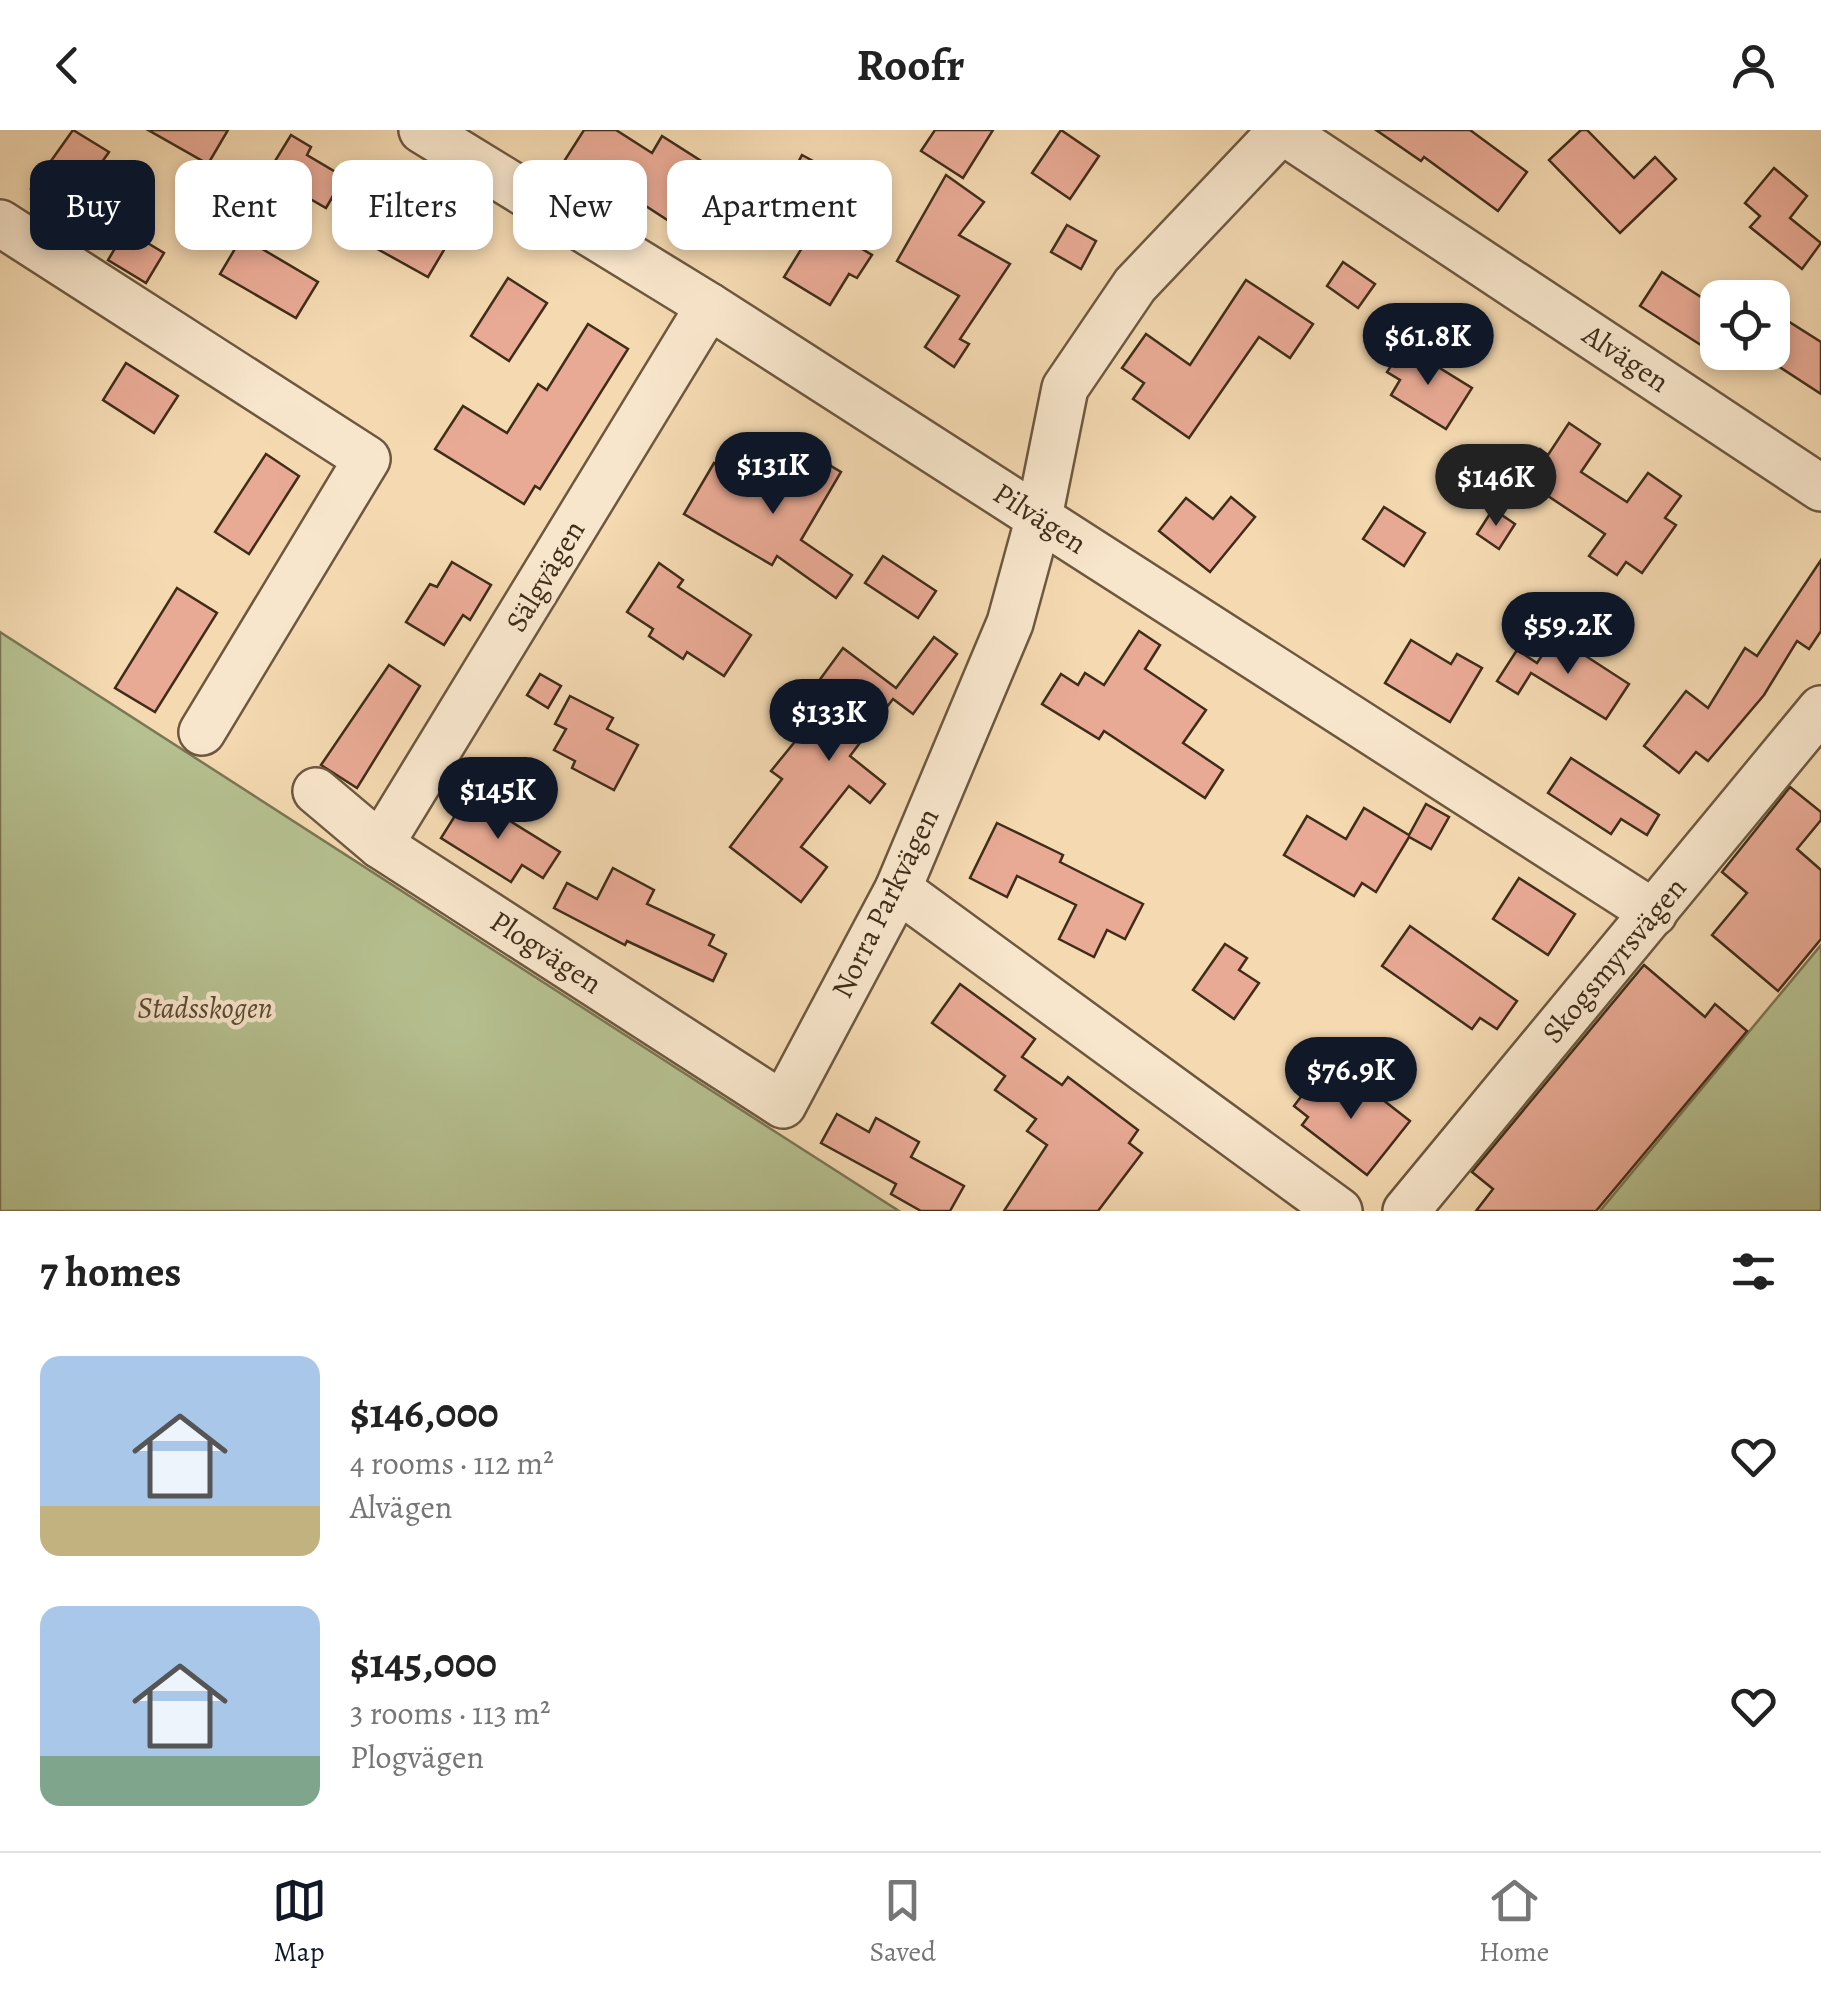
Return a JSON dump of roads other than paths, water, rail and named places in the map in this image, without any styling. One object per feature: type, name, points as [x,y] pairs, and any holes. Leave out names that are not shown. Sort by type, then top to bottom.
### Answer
[{"type":"street","name":"Pilvägen","points":[[422,130],[709,306],[1654,913]]},
{"type":"street","name":"Alvägen","points":[[1282,130],[1821,488]]},
{"type":"street","name":"Norra Parkvägen","points":[[783,1105],[898,889],[1010,623],[1039,516],[1065,388],[1135,285],[1282,130]]},
{"type":"street","points":[[0,223],[367,459],[202,732]]},
{"type":"street","name":"Sälgvägen","points":[[380,845],[709,306]]},
{"type":"street","name":"Skogsmyrsvägen","points":[[1406,1211],[1821,708]]},
{"type":"street","name":"Plogvägen","points":[[316,790],[380,845],[783,1105]]},
{"type":"street","points":[[898,889],[1339,1211]]},
{"type":"park label","name":"Stadsskogen","points":[[205,1008]]}]
